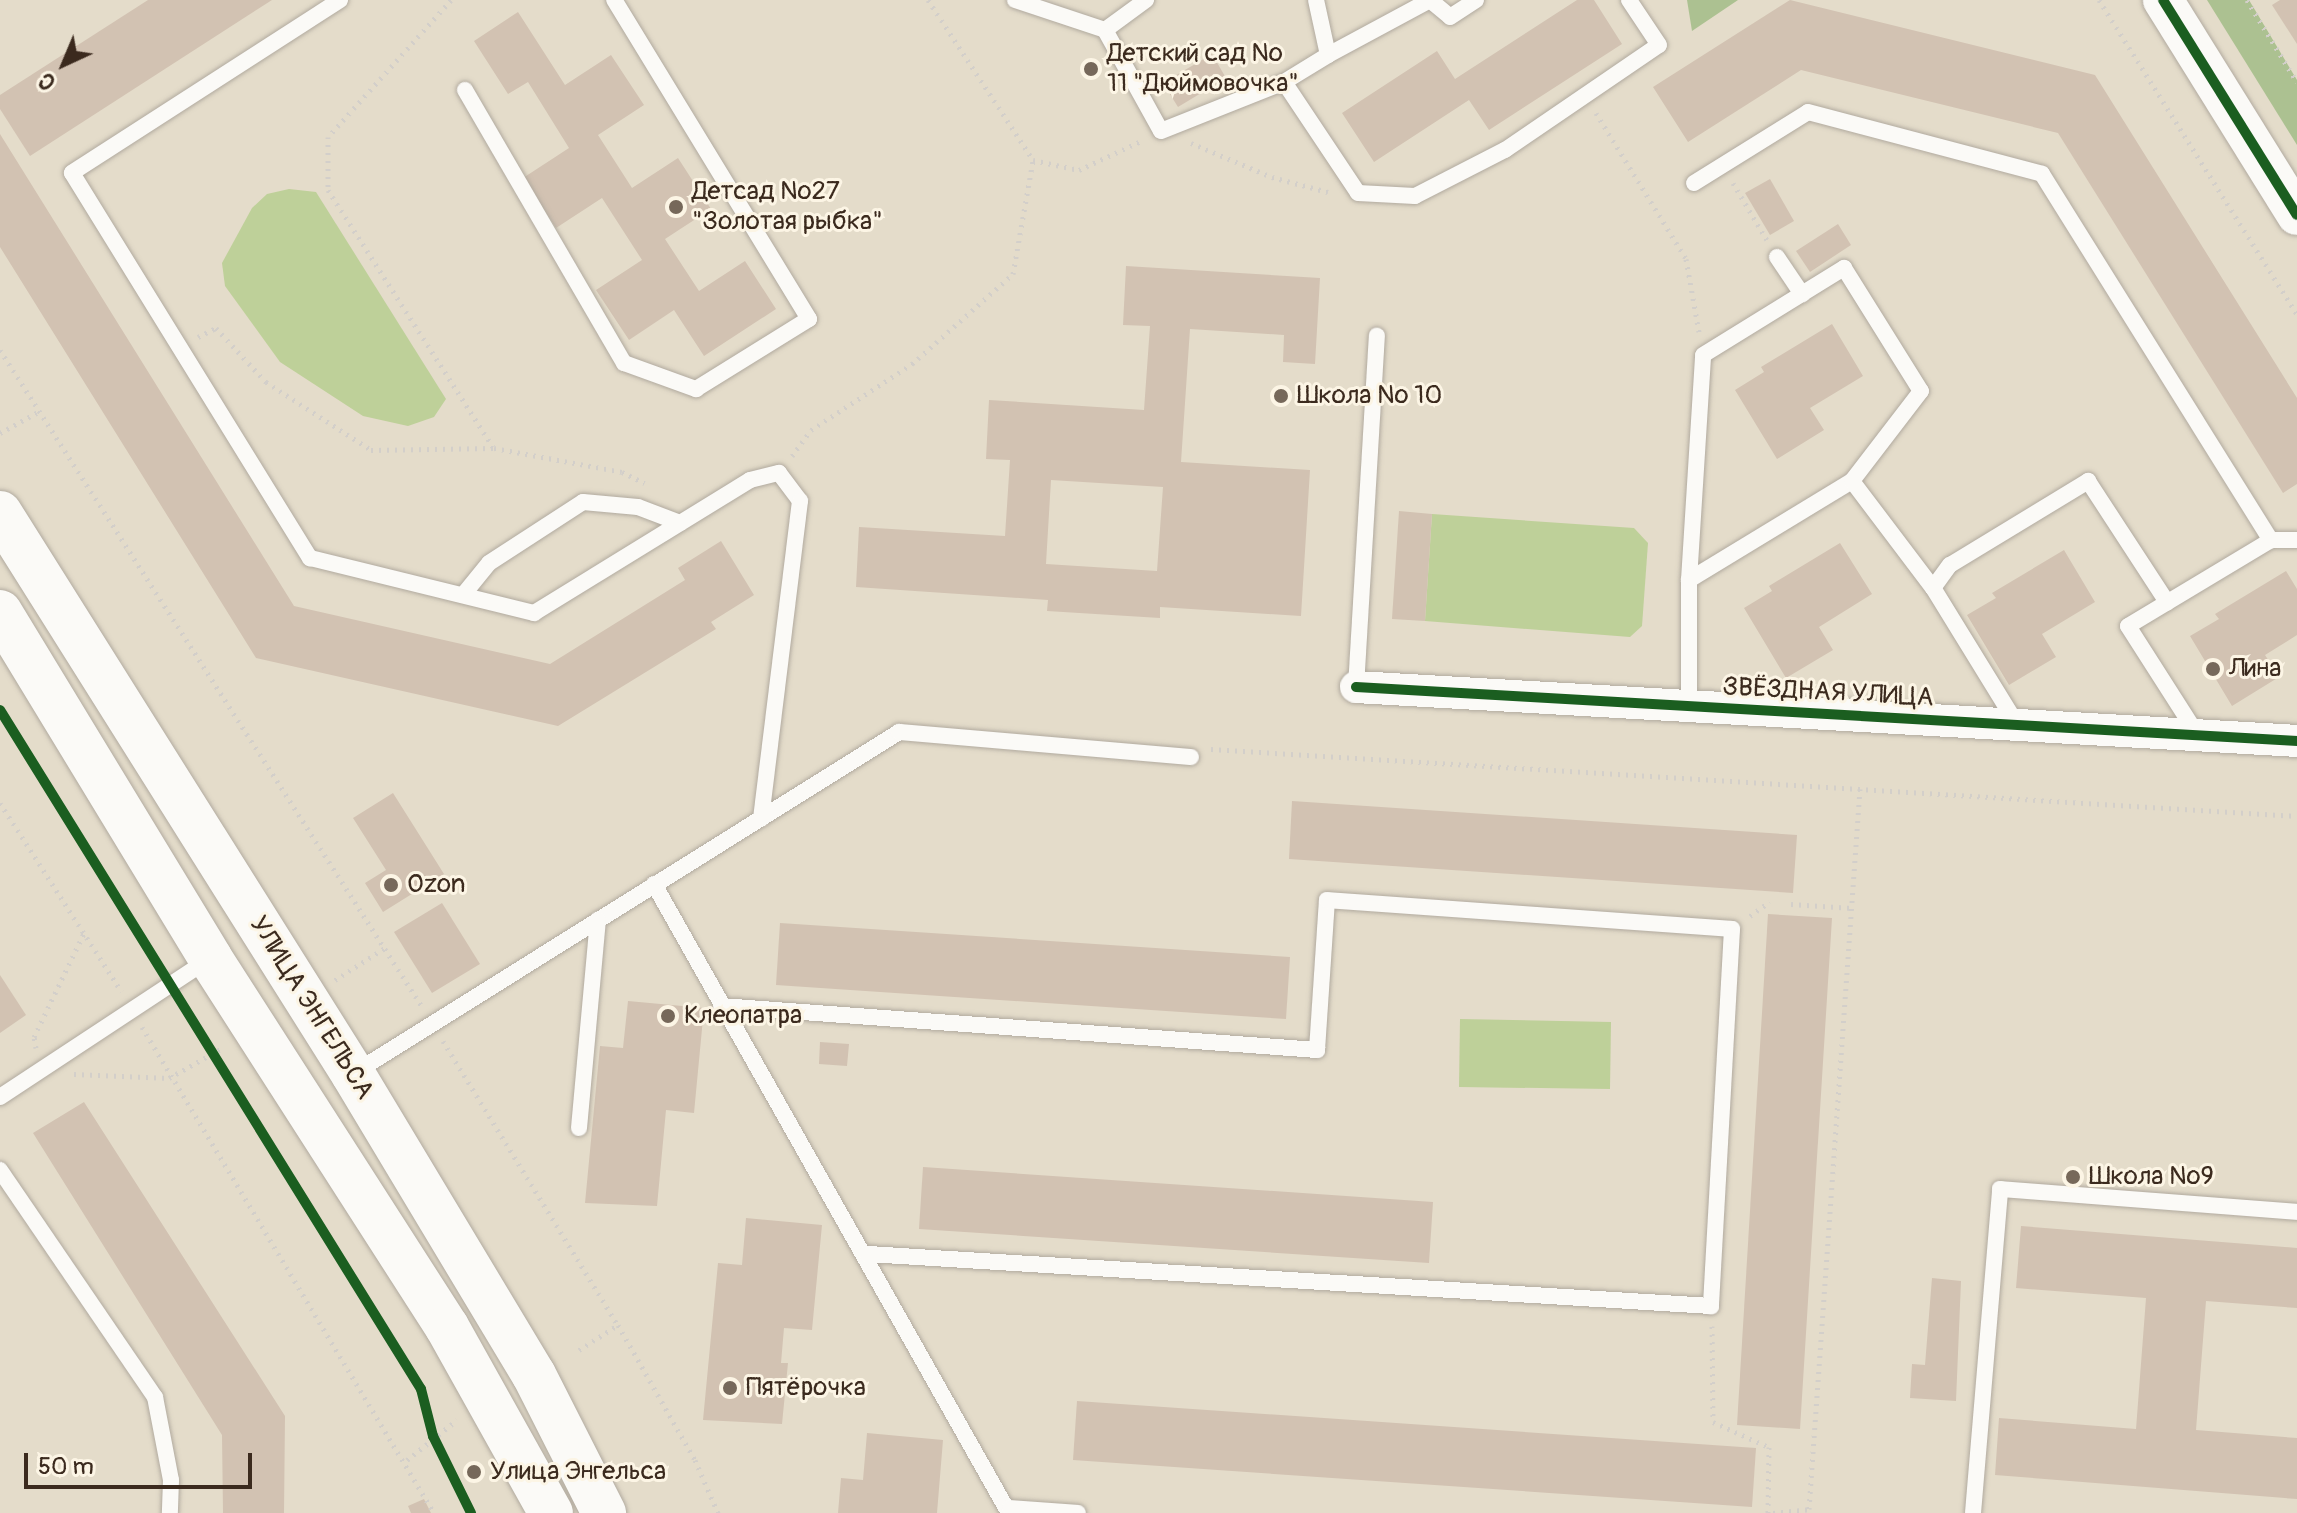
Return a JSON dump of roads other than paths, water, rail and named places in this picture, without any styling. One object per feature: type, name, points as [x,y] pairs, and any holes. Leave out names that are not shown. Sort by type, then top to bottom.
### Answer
[{"type":"main road","name":"УЛИЦА ЭНГЕЛЬСА","points":[[0,513],[353,1074],[534,1375],[604,1513]]},
{"type":"main road","points":[[0,612],[210,958],[258,1028],[447,1327],[551,1513]]},
{"type":"street","points":[[2163,0],[2297,215]]},
{"type":"street","name":"ЗВЁЗДНАЯ УЛИЦА","points":[[1356,687],[2297,741]]},
{"type":"lane","points":[[340,0],[72,173],[310,558],[534,613],[750,480],[779,473],[800,501],[761,819]]},
{"type":"lane","points":[[465,90],[624,363],[696,389],[709,382],[809,319],[614,0]]},
{"type":"lane","points":[[1015,0],[1105,30],[1161,131],[1284,82],[1430,0],[1450,17],[1476,0]]},
{"type":"lane","points":[[1105,30],[1146,0]]},
{"type":"lane","points":[[1316,0],[1328,55]]},
{"type":"lane","points":[[1284,82],[1358,193],[1415,196],[1505,150],[1585,100],[1659,45],[1629,0]]},
{"type":"lane","points":[[1694,183],[1808,112],[2042,174],[2271,540]]},
{"type":"lane","points":[[1777,257],[1802,294]]},
{"type":"lane","points":[[1689,580],[1852,481],[1921,391],[1844,268],[1703,355],[1689,580],[1689,707]]},
{"type":"lane","points":[[1356,687],[1377,336]]},
{"type":"lane","points":[[1852,481],[1933,588],[2018,726]]},
{"type":"lane","points":[[1933,588],[1950,565],[2088,481],[2167,602]]},
{"type":"lane","points":[[463,595],[489,563],[583,502],[638,507],[680,523]]},
{"type":"lane","points":[[2197,734],[2128,626],[2271,540],[2297,540]]},
{"type":"lane","points":[[353,1074],[899,732],[1191,757]]},
{"type":"lane","points":[[654,884],[721,1006],[867,1254],[1010,1511],[1078,1513]]},
{"type":"lane","points":[[721,1006],[1317,1050],[1327,900],[1732,929],[1711,1306],[867,1254]]},
{"type":"lane","points":[[579,1128],[598,920]]},
{"type":"lane","points":[[0,1097],[210,958]]},
{"type":"lane","points":[[0,1170],[155,1397],[171,1480],[170,1513]]},
{"type":"lane","points":[[1973,1513],[2000,1189],[2297,1212]]},
{"type":"place","name":"Детский сад № 11 \"Дюймовочка\"","points":[[1091,69]]},
{"type":"place","name":"Детсад №27 \"Золотая рыбка\"","points":[[676,207]]},
{"type":"place","name":"Школа № 10","points":[[1281,396]]},
{"type":"place","name":"Лина","points":[[2213,669]]},
{"type":"place","name":"Ozon","points":[[391,885]]},
{"type":"place","name":"Клеопатра","points":[[668,1016]]},
{"type":"place","name":"Школа №9","points":[[2073,1177]]},
{"type":"place","name":"Пятёрочка","points":[[730,1388]]},
{"type":"place","name":"Улица Энгельса","points":[[474,1472]]}]
